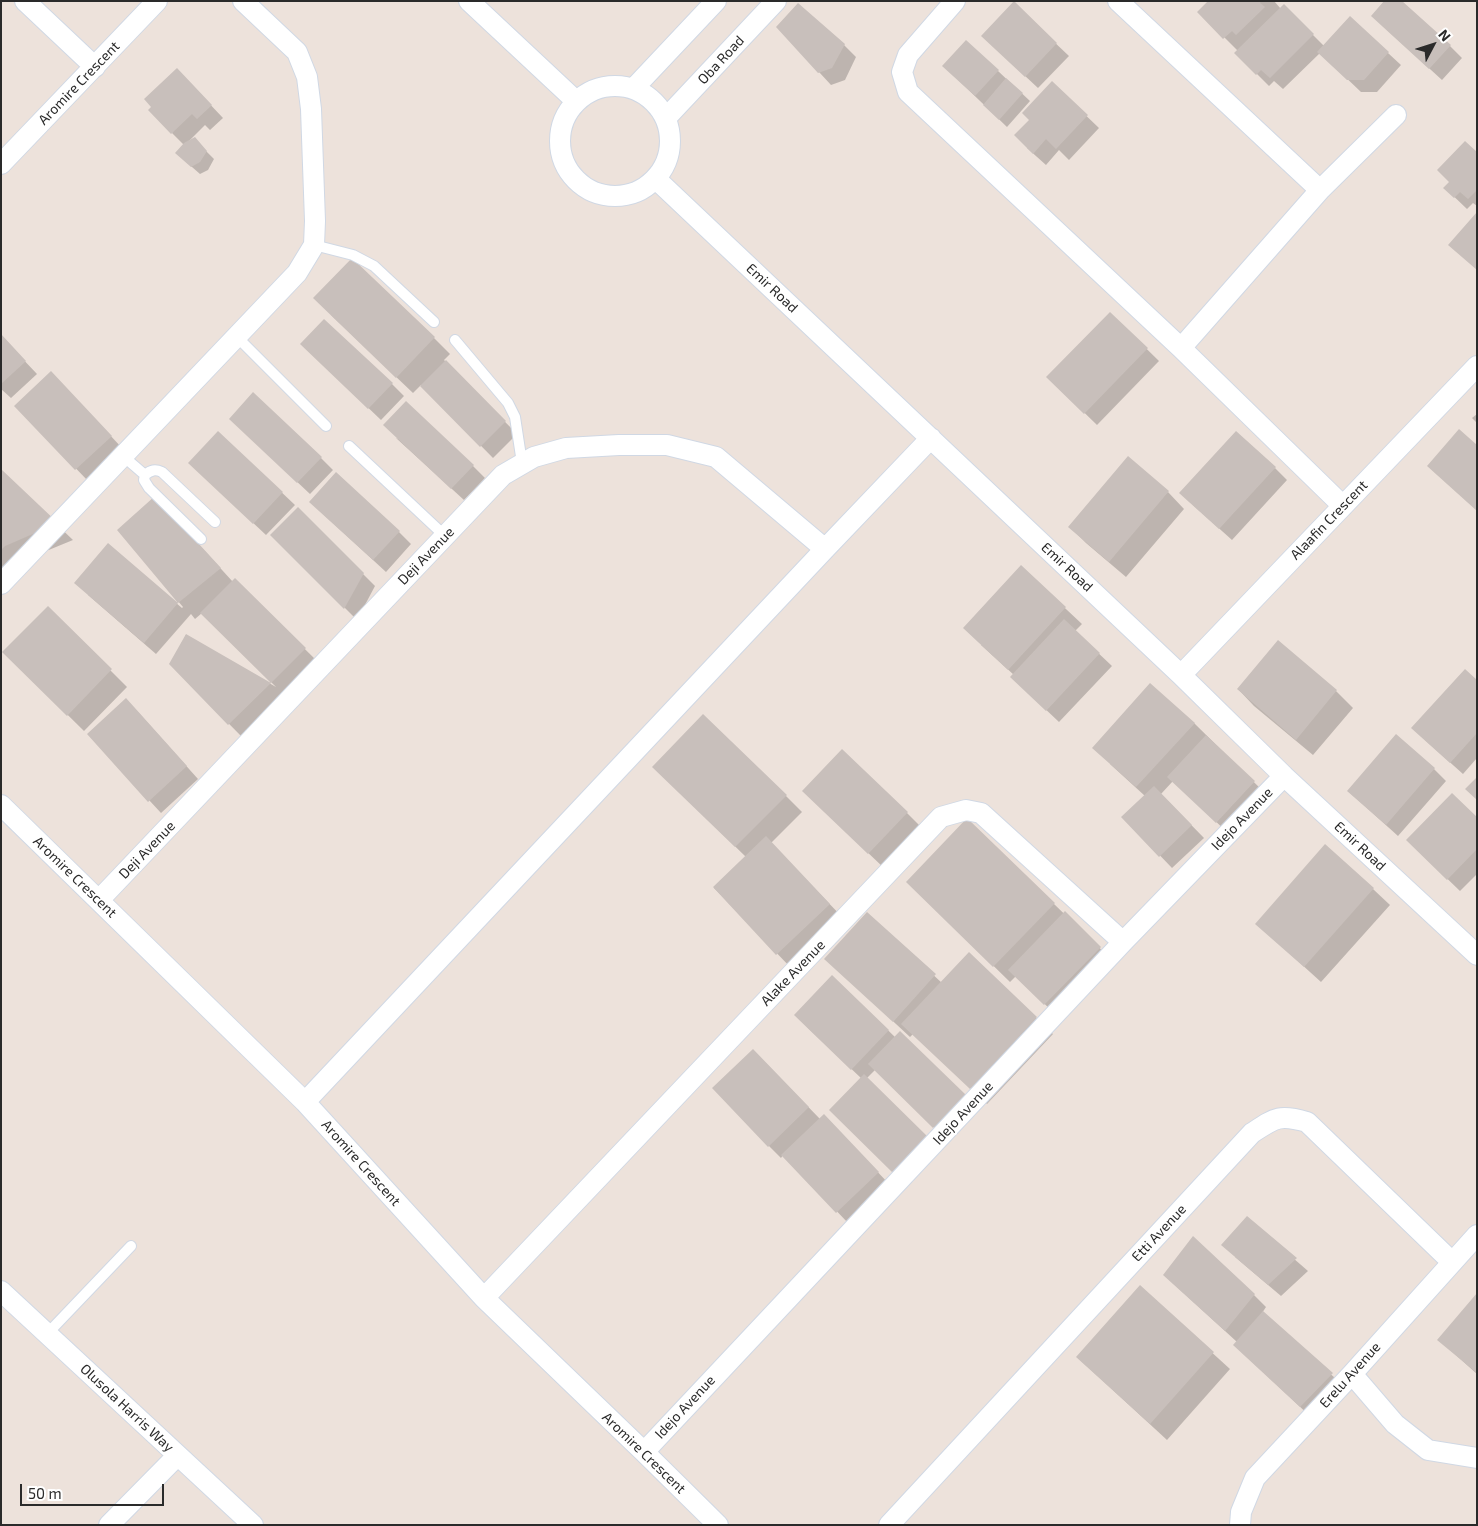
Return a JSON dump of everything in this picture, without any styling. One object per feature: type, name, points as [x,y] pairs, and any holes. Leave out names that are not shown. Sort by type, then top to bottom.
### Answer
[{"type":"street","points":[[25,1],[95,67]]},
{"type":"street","name":"Aromire Crescent","points":[[1,164],[157,1]]},
{"type":"street","points":[[1,584],[297,273],[314,245],[312,118],[308,77],[297,52],[244,1]]},
{"type":"street","points":[[468,1],[576,101]]},
{"type":"street","points":[[634,88],[716,1]]},
{"type":"street","name":"Oba Road","points":[[666,118],[776,1]]},
{"type":"street","points":[[955,1],[908,55],[902,72],[908,92],[1181,348],[1343,506]]},
{"type":"street","points":[[1118,1],[1320,190]]},
{"type":"street","points":[[616,85],[634,88],[658,104],[666,118],[670,134],[670,150],[666,166],[656,179],[642,190],[626,196],[608,196],[591,191],[576,181],[566,166],[560,150],[560,132],[566,115],[576,101],[588,92],[602,86],[616,85]]},
{"type":"street","points":[[1181,348],[1320,190],[1396,115]]},
{"type":"street","name":"Emir Road","points":[[656,179],[1181,675],[1284,776],[1477,955]]},
{"type":"street","name":"Alaafin Crescent","points":[[1181,675],[1477,366]]},
{"type":"street","points":[[305,1102],[930,438]]},
{"type":"street","name":"Deji Avenue","points":[[99,900],[503,475],[534,456],[566,448],[619,445],[668,446],[716,457],[824,549]]},
{"type":"street","name":"Idejo Avenue","points":[[644,1452],[1123,942],[1284,776]]},
{"type":"street","name":"Aromire Crescent","points":[[1,805],[305,1102],[484,1298],[718,1525]]},
{"type":"street","name":"Alake Avenue","points":[[484,1298],[942,817],[966,810],[981,813],[1123,942]]},
{"type":"street","name":"Etti Avenue","points":[[889,1525],[1252,1133],[1274,1119],[1292,1118],[1307,1122],[1452,1262]]},
{"type":"street","name":"Erelu Avenue","points":[[1240,1525],[1241,1512],[1255,1478],[1477,1235]]},
{"type":"street","name":"Olusola Harris Way","points":[[1,1291],[253,1525]]},
{"type":"street","points":[[1352,1374],[1395,1424],[1428,1450],[1477,1458]]},
{"type":"street","points":[[109,1525],[177,1456]]},
{"type":"lane","points":[[314,245],[354,255],[374,266],[434,322]]},
{"type":"lane","points":[[237,337],[326,426]]},
{"type":"lane","points":[[455,340],[508,403],[516,424],[522,463]]},
{"type":"lane","points":[[349,446],[445,536]]},
{"type":"lane","points":[[123,456],[145,475]]},
{"type":"lane","points":[[201,539],[149,488],[144,480],[145,475],[150,471],[162,472],[215,522]]},
{"type":"lane","points":[[47,1334],[131,1246]]},
{"type":"building","points":[[1014,1],[1057,43],[1025,77],[981,36]]},
{"type":"building","points":[[1208,1],[1261,1],[1260,3],[1265,7],[1236,35],[1232,31],[1223,39],[1197,12]]},
{"type":"building","points":[[1384,1],[1402,1],[1451,45],[1429,69],[1371,16]]},
{"type":"building","points":[[798,3],[845,44],[832,68],[818,73],[776,27]]},
{"type":"building","points":[[1284,4],[1314,34],[1270,78],[1261,70],[1256,75],[1234,53]]},
{"type":"building","points":[[1350,16],[1389,52],[1364,80],[1347,80],[1317,52]]},
{"type":"building","points":[[966,40],[999,70],[975,96],[942,66]]},
{"type":"building","points":[[177,68],[212,105],[197,119],[192,114],[171,134],[148,110],[151,107],[144,99]]},
{"type":"building","points":[[1006,78],[1023,93],[999,120],[983,105]]},
{"type":"building","points":[[1052,81],[1088,115],[1056,149],[1046,139],[1033,154],[1014,135],[1029,120],[1022,113]]},
{"type":"building","points":[[195,137],[207,151],[200,162],[191,167],[175,153],[184,143]]},
{"type":"building","points":[[1465,141],[1477,152],[1477,190],[1468,199],[1460,192],[1454,198],[1443,188],[1449,182],[1437,170]]},
{"type":"building","points":[[1477,212],[1477,270],[1448,245]]},
{"type":"building","points":[[352,258],[435,337],[396,378],[313,298]]},
{"type":"building","points":[[1110,312],[1148,348],[1084,414],[1046,377]]},
{"type":"building","points":[[324,319],[393,383],[368,409],[300,344]]},
{"type":"building","points":[[1,334],[26,361],[1,384]]},
{"type":"building","points":[[446,360],[506,421],[480,447],[420,386]]},
{"type":"building","points":[[51,371],[112,436],[75,470],[14,406]]},
{"type":"building","points":[[253,392],[322,457],[297,483],[229,419]]},
{"type":"building","points":[[406,401],[474,465],[451,489],[383,425]]},
{"type":"building","points":[[1459,429],[1477,445],[1477,511],[1427,466]]},
{"type":"building","points":[[218,431],[283,492],[253,524],[188,463]]},
{"type":"building","points":[[1236,431],[1276,467],[1219,529],[1179,493]]},
{"type":"building","points":[[1128,456],[1169,491],[1109,562],[1068,527]]},
{"type":"building","points":[[1,469],[58,523],[5,546],[1,550]]},
{"type":"building","points":[[336,472],[400,531],[373,560],[309,502]]},
{"type":"building","points":[[155,496],[221,568],[178,603],[117,530]]},
{"type":"building","points":[[298,507],[364,573],[344,609],[270,535]]},
{"type":"building","points":[[108,543],[178,603],[144,643],[74,583]]},
{"type":"building","points":[[1021,565],[1066,607],[1008,670],[963,628]]},
{"type":"building","points":[[235,578],[306,648],[271,683],[200,613]]},
{"type":"building","points":[[48,606],[112,669],[67,716],[2,652]]},
{"type":"building","points":[[1064,619],[1100,653],[1046,711],[1010,677]]},
{"type":"building","points":[[186,634],[271,683],[228,725],[169,664]]},
{"type":"building","points":[[1278,640],[1337,690],[1296,740],[1237,689]]},
{"type":"building","points":[[1465,669],[1477,680],[1477,733],[1450,763],[1411,728]]},
{"type":"building","points":[[1150,683],[1195,723],[1136,787],[1092,748]]},
{"type":"building","points":[[126,698],[187,766],[148,802],[87,734]]},
{"type":"building","points":[[703,714],[787,795],[735,847],[652,767]]},
{"type":"building","points":[[1396,734],[1435,768],[1386,825],[1347,791]]},
{"type":"building","points":[[1206,735],[1255,781],[1216,823],[1167,777]]},
{"type":"building","points":[[842,749],[908,812],[868,854],[802,791]]},
{"type":"building","points":[[1477,777],[1477,800],[1465,789]]},
{"type":"building","points":[[1154,786],[1192,825],[1159,857],[1121,817]]},
{"type":"building","points":[[1452,793],[1477,817],[1477,849],[1447,880],[1406,840]]},
{"type":"building","points":[[967,818],[1055,903],[993,967],[906,882]]},
{"type":"building","points":[[766,836],[830,904],[776,955],[713,887]]},
{"type":"building","points":[[1325,844],[1374,888],[1304,967],[1255,924]]},
{"type":"building","points":[[1065,911],[1101,947],[1044,1005],[1008,970]]},
{"type":"building","points":[[867,912],[936,974],[893,1022],[824,959]]},
{"type":"building","points":[[969,952],[1037,1017],[970,1089],[901,1024]]},
{"type":"building","points":[[832,975],[889,1030],[851,1070],[794,1015]]},
{"type":"building","points":[[900,1031],[966,1095],[933,1128],[868,1064]]},
{"type":"building","points":[[753,1049],[809,1107],[768,1147],[712,1088]]},
{"type":"building","points":[[864,1074],[929,1138],[894,1174],[829,1110]]},
{"type":"building","points":[[824,1114],[879,1172],[836,1213],[781,1155]]},
{"type":"building","points":[[1247,1216],[1297,1258],[1268,1285],[1221,1245]]},
{"type":"building","points":[[1193,1236],[1255,1294],[1225,1331],[1163,1275]]},
{"type":"building","points":[[1140,1285],[1214,1352],[1150,1424],[1076,1357]]},
{"type":"building","points":[[1477,1293],[1477,1373],[1437,1340]]},
{"type":"building","points":[[1263,1311],[1333,1373],[1300,1407],[1233,1345]]}]
